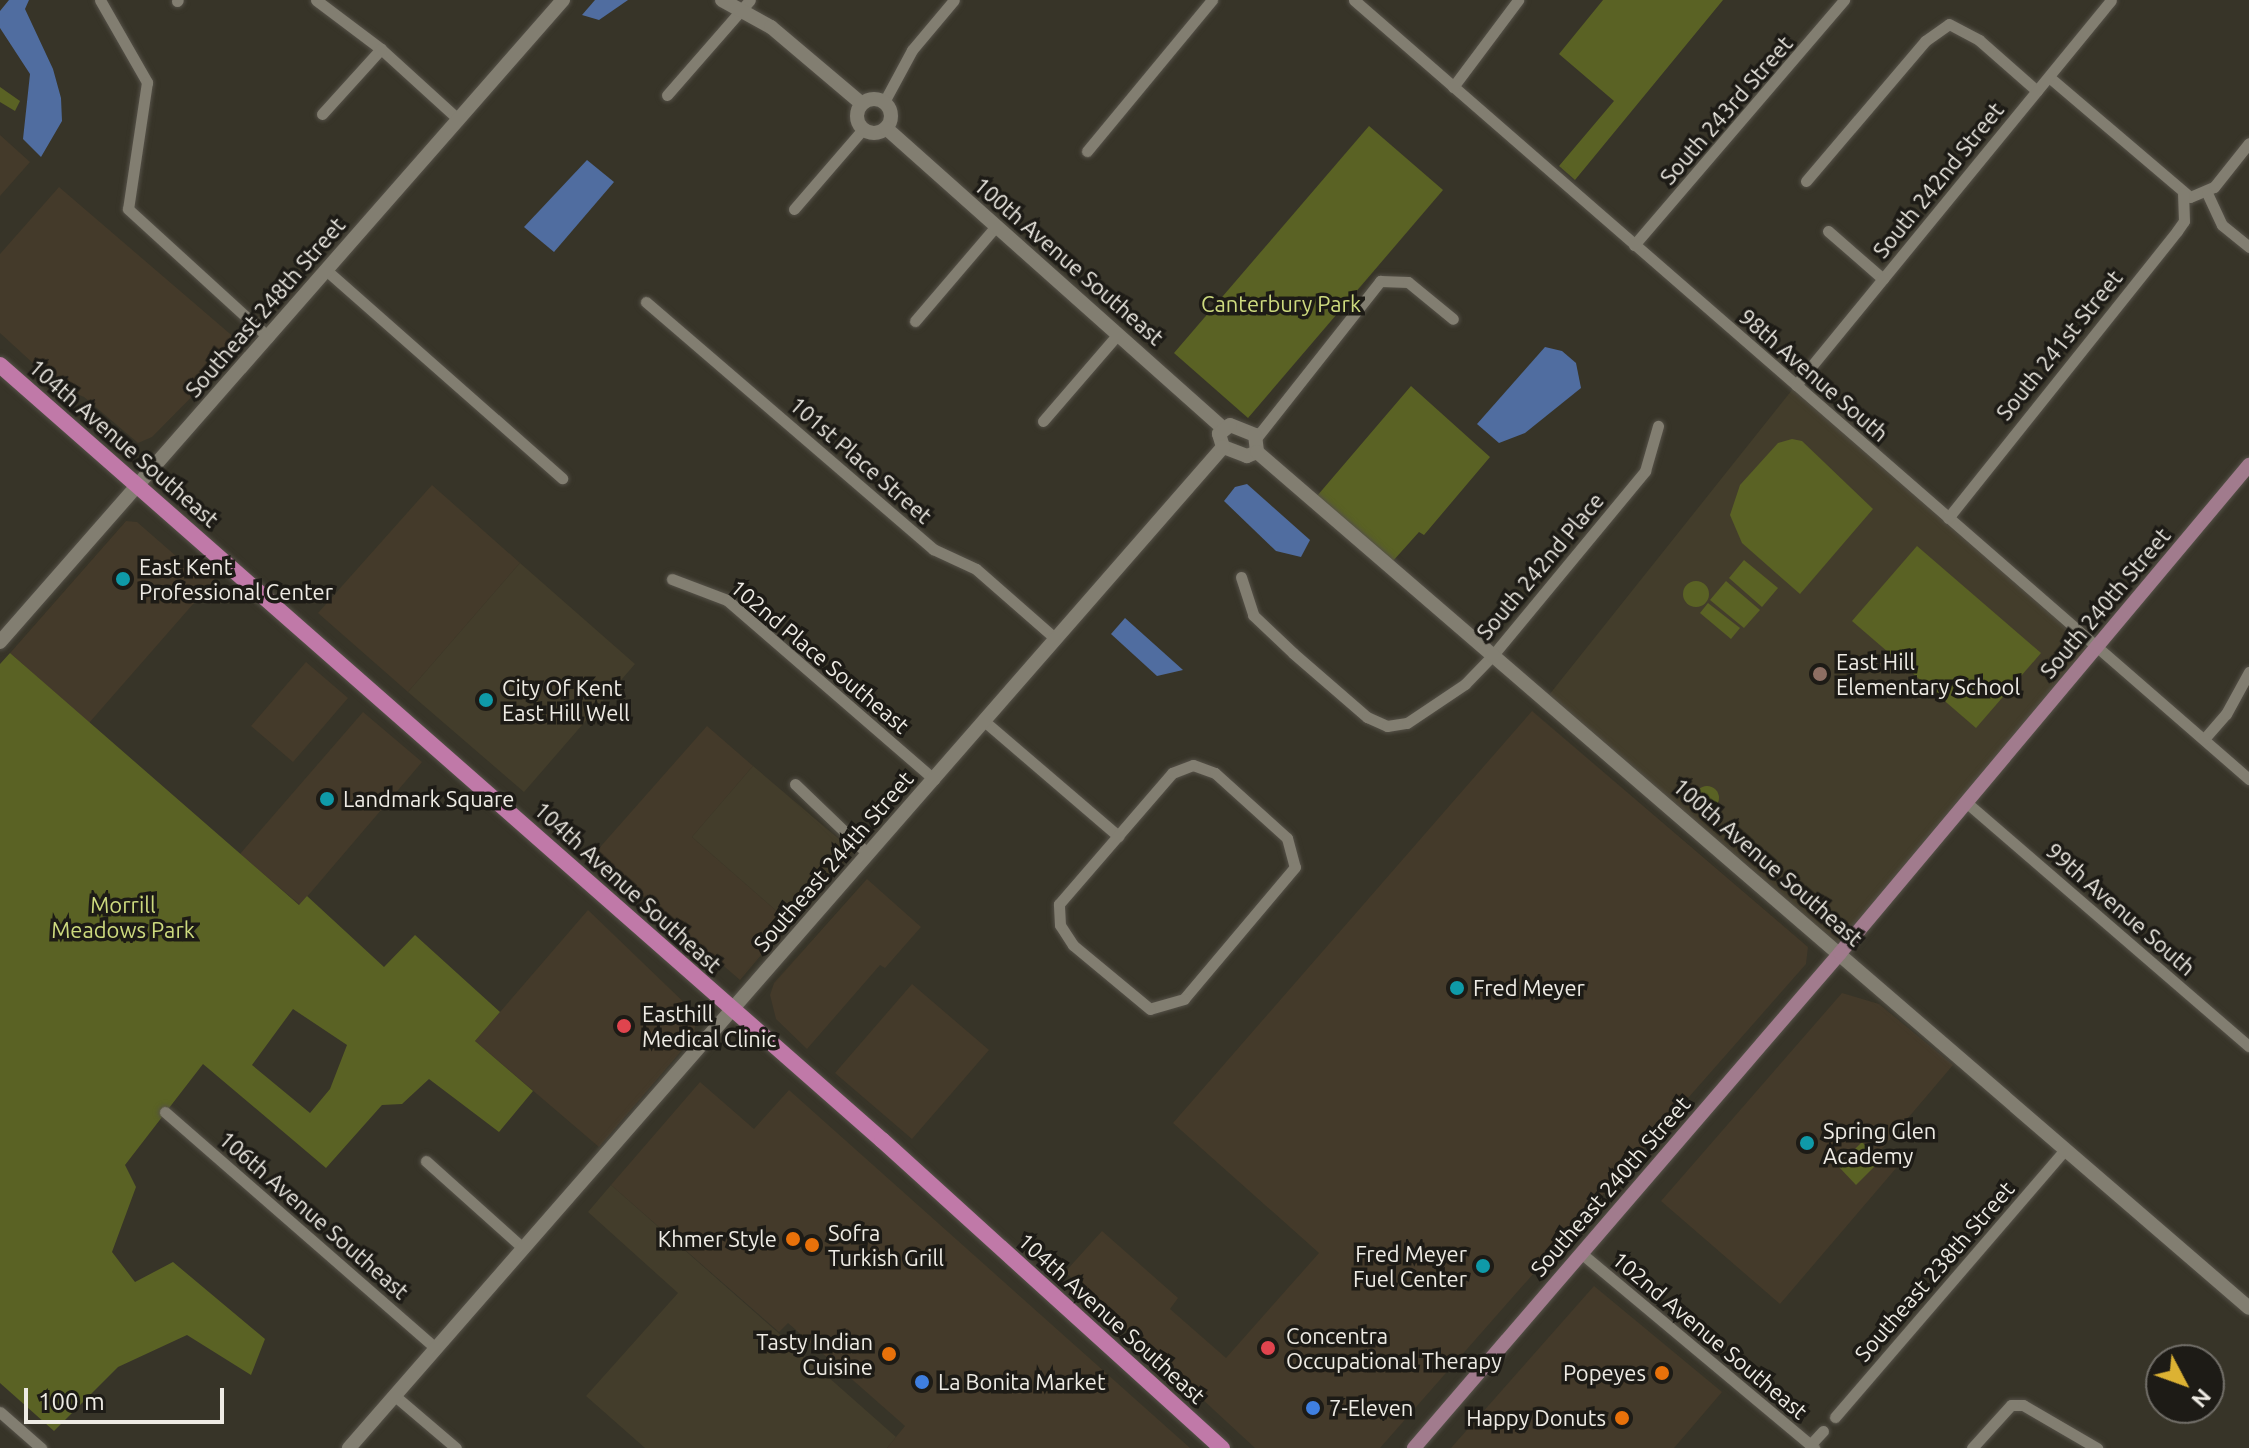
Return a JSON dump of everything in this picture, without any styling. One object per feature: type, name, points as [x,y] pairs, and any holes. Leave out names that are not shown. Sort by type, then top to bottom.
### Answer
[{"type":"main road","name":"104th Avenue Southeast","points":[[0,365],[139,484],[732,1009],[1222,1448]]},
{"type":"main road","name":"South 240th Street","points":[[1840,953],[2249,465]]},
{"type":"main road","name":"Southeast 240th Street","points":[[1414,1448],[1840,953]]},
{"type":"street","points":[[100,0],[147,82],[128,209],[268,337]]},
{"type":"street","points":[[316,0],[381,49],[458,119]]},
{"type":"street","points":[[722,0],[745,6],[862,104]]},
{"type":"street","points":[[884,102],[912,50],[954,0]]},
{"type":"street","points":[[1087,151],[1212,0]]},
{"type":"street","name":"98th Avenue South","points":[[1354,0],[2249,779]]},
{"type":"street","points":[[1453,87],[1518,0]]},
{"type":"street","name":"South 243rd Street","points":[[1634,245],[1844,0]]},
{"type":"street","name":"South 242nd Street","points":[[1796,385],[2111,0]]},
{"type":"street","name":"Southeast 248th Street","points":[[0,642],[559,1]]},
{"type":"street","points":[[667,95],[745,6]]},
{"type":"street","points":[[1806,181],[1925,41],[1949,24],[1979,40],[2037,91]]},
{"type":"street","points":[[322,114],[381,49]]},
{"type":"street","points":[[2049,77],[2183,193],[2202,195]]},
{"type":"street","points":[[870,99],[884,102],[890,112],[886,128],[872,133],[863,129],[857,114],[862,104],[870,99]]},
{"type":"street","name":"100th Avenue Southeast","points":[[886,128],[1223,428]]},
{"type":"street","points":[[794,209],[863,129]]},
{"type":"street","points":[[2202,195],[2249,143]]},
{"type":"street","name":"South 241st Street","points":[[1948,518],[2177,231],[2184,221],[2183,193]]},
{"type":"street","points":[[2202,195],[2222,225],[2249,247]]},
{"type":"street","points":[[915,321],[996,226]]},
{"type":"street","points":[[1828,231],[1883,279]]},
{"type":"street","points":[[326,270],[562,478]]},
{"type":"street","points":[[1257,445],[1230,425],[1223,428],[1218,438],[1223,447],[1247,456],[1257,445],[1380,281],[1408,282],[1453,319]]},
{"type":"street","name":"101st Place Street","points":[[646,302],[933,549],[976,569],[1056,639]]},
{"type":"street","points":[[1043,421],[1118,334]]},
{"type":"street","name":"South 242nd Place","points":[[1241,577],[1246,603],[1258,621],[1367,717],[1394,725],[1425,713],[1493,655],[1645,471],[1658,426]]},
{"type":"street","name":"100th Avenue Southeast","points":[[1257,445],[1493,655],[2249,1308]]},
{"type":"street","name":"Southeast 244th Street","points":[[349,1448],[1223,447]]},
{"type":"street","name":"102nd Place Southeast","points":[[672,579],[727,600],[934,779]]},
{"type":"street","points":[[2204,739],[2226,714],[2249,672]]},
{"type":"street","points":[[984,721],[1118,836]]},
{"type":"street","points":[[1193,765],[1215,773],[1287,838],[1295,855],[1289,877],[1184,999],[1162,1009],[1142,1005],[1073,945],[1060,925],[1062,898],[1118,836],[1172,773],[1193,765]]},
{"type":"street","points":[[795,784],[868,854]]},
{"type":"street","name":"99th Avenue South","points":[[1967,803],[2249,1046]]},
{"type":"street","name":"106th Avenue Southeast","points":[[165,1112],[436,1348]]},
{"type":"street","name":"Southeast 238th Street","points":[[1835,1417],[2064,1151]]},
{"type":"street","points":[[426,1161],[523,1248]]},
{"type":"street","name":"102nd Avenue Southeast","points":[[1581,1253],[1812,1446]]},
{"type":"street","points":[[395,1396],[456,1448]]},
{"type":"street","points":[[1972,1448],[2011,1405],[2023,1405],[2097,1448]]},
{"type":"street","points":[[0,1412],[41,1448]]},
{"type":"street","points":[[1812,1446],[1823,1431]]},
{"type":"shaded area","points":[[0,135],[30,162],[0,196]]},
{"type":"shaded area","points":[[59,187],[243,345],[152,437],[138,443],[84,397],[58,386],[0,333],[0,254]]},
{"type":"shaded area","name":"East Hill Elementary School","points":[[1796,385],[2097,648],[1840,953],[1545,700]]},
{"type":"shaded area","points":[[432,485],[520,563],[408,692],[318,613]]},
{"type":"shaded area","points":[[126,521],[137,522],[184,563],[215,579],[89,723],[10,653]]},
{"type":"shaded area","points":[[520,563],[635,664],[524,792],[408,692]]},
{"type":"shaded area","points":[[306,662],[348,698],[293,762],[251,726]]},
{"type":"shaded area","points":[[1532,711],[1808,947],[1806,964],[1380,1448],[1255,1448],[1065,1272],[1102,1231],[1178,1298],[1170,1309],[1226,1358],[1319,1253],[1173,1123]]},
{"type":"shaded area","points":[[363,712],[422,762],[300,905],[240,854]]},
{"type":"shaded area","points":[[707,726],[753,766],[692,837],[789,922],[740,980],[594,854]]},
{"type":"shaded area","points":[[753,766],[853,851],[789,922],[692,837]]},
{"type":"shaded area","points":[[867,879],[921,927],[885,968],[880,965],[807,1049],[776,1019],[770,995],[774,983]]},
{"type":"shaded area","points":[[588,910],[696,1014],[694,1036],[599,1147],[475,1041]]},
{"type":"shaded area","points":[[912,984],[989,1050],[912,1139],[835,1073]]},
{"type":"shaded area","points":[[1842,993],[1879,1004],[1953,1065],[1880,1151],[1897,1167],[1780,1304],[1661,1201]]},
{"type":"shaded area","points":[[700,1082],[754,1129],[789,1090],[1190,1448],[887,1448],[905,1426],[788,1323],[779,1332],[611,1185]]},
{"type":"shaded area","points":[[611,1185],[896,1437],[887,1448],[645,1448],[586,1396],[678,1293],[588,1212]]},
{"type":"shaded area","points":[[1594,1286],[1722,1392],[1674,1448],[1451,1448]]},
{"type":"green space","points":[[1603,0],[1723,0],[1575,180],[1559,166],[1614,101],[1559,54]]},
{"type":"green space","points":[[0,87],[20,101],[15,111],[0,102]]},
{"type":"green space","name":"Canterbury Park","points":[[1369,126],[1443,190],[1248,418],[1174,353]]},
{"type":"green space","points":[[1411,386],[1490,457],[1424,535],[1419,532],[1392,562],[1317,496]]},
{"type":"green space","points":[[1792,439],[1802,441],[1873,509],[1800,594],[1742,543],[1730,515],[1740,485],[1778,443]]},
{"type":"green space","points":[[1917,546],[2041,653],[1976,728],[1852,621]]},
{"type":"green space","points":[[1744,560],[1778,588],[1762,607],[1729,578]]},
{"type":"green space","points":[[1696,581],[1705,585],[1709,594],[1705,603],[1696,607],[1687,603],[1683,594],[1687,585]]},
{"type":"green space","points":[[1726,581],[1760,610],[1744,628],[1710,600]]},
{"type":"green space","points":[[1708,603],[1740,628],[1731,639],[1700,613]]},
{"type":"green space","name":"Morrill Meadows Park","points":[[10,653],[299,905],[307,896],[384,967],[415,935],[500,1012],[475,1041],[533,1091],[499,1132],[429,1079],[402,1104],[382,1105],[326,1168],[203,1064],[125,1165],[136,1187],[112,1252],[135,1282],[173,1262],[265,1339],[251,1375],[187,1335],[118,1367],[54,1431],[0,1383],[0,664]],"holes":[[[293,1009],[347,1045],[330,1089],[310,1113],[252,1065]]]},
{"type":"green space","points":[[1707,786],[1716,789],[1719,798],[1716,807],[1707,810],[1698,807],[1695,798],[1698,789]]},
{"type":"green space","points":[[1862,1142],[1880,1161],[1856,1185],[1838,1166]]},
{"type":"water","points":[[9,0],[29,0],[25,9],[53,69],[61,98],[62,121],[41,157],[23,139],[30,74],[0,28],[0,11]]},
{"type":"water","points":[[595,0],[628,0],[599,20],[582,15]]},
{"type":"water","points":[[587,160],[614,182],[554,252],[524,227]]},
{"type":"water","points":[[1545,347],[1562,351],[1576,363],[1581,388],[1525,433],[1499,443],[1477,424]]},
{"type":"water","points":[[1247,484],[1310,540],[1301,557],[1276,551],[1224,501],[1235,487]]},
{"type":"water","points":[[1125,618],[1183,670],[1157,676],[1111,634]]},
{"type":"place","name":"East Kent Professional Center","points":[[123,579]]},
{"type":"place","name":"East Hill Elementary School","points":[[1820,674]]},
{"type":"place","name":"City Of Kent East Hill Well","points":[[486,700]]},
{"type":"place","name":"Landmark Square","points":[[327,799]]},
{"type":"place","name":"Fred Meyer","points":[[1457,988]]},
{"type":"place","name":"Easthill Medical Clinic","points":[[624,1026]]},
{"type":"place","name":"Spring Glen Academy","points":[[1807,1143]]},
{"type":"place","name":"Khmer Style","points":[[793,1239]]},
{"type":"place","name":"Sofra Turkish Grill","points":[[812,1245]]},
{"type":"place","name":"Fred Meyer Fuel Center","points":[[1483,1266]]},
{"type":"place","name":"Concentra Occupational Therapy","points":[[1268,1348]]},
{"type":"place","name":"Tasty Indian Cuisine","points":[[889,1354]]},
{"type":"place","name":"Popeyes","points":[[1662,1373]]},
{"type":"place","name":"La Bonita Market","points":[[922,1382]]},
{"type":"place","name":"7-Eleven","points":[[1313,1408]]},
{"type":"place","name":"Happy Donuts","points":[[1622,1418]]}]
